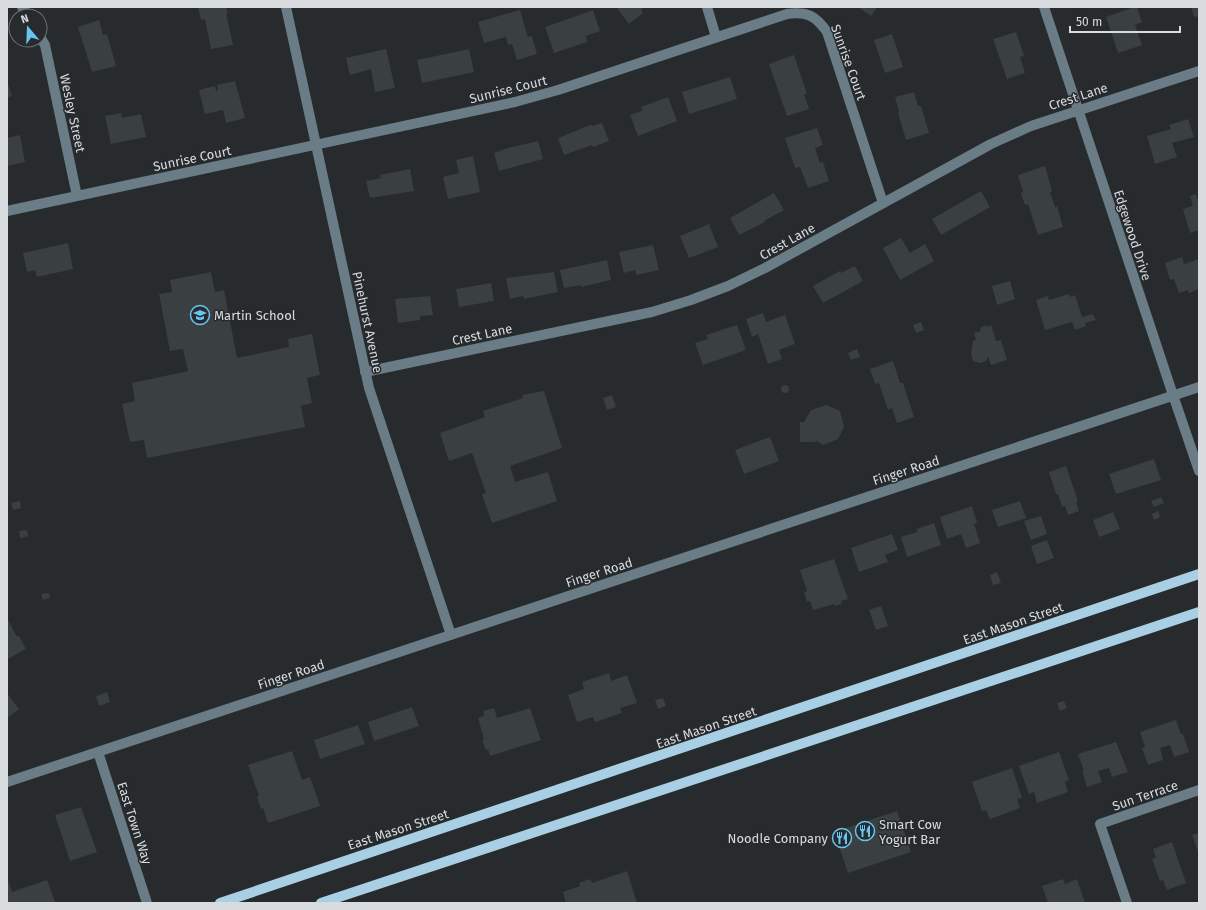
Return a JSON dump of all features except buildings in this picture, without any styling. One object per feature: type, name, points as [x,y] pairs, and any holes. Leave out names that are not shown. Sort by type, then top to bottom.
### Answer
[{"type":"main road","name":"East Mason Street","points":[[220,903],[1199,574]]},
{"type":"main road","points":[[321,903],[1199,612]]},
{"type":"street","name":"Pinehurst Avenue","points":[[286,7],[369,388],[450,635]]},
{"type":"street","points":[[706,7],[716,37]]},
{"type":"street","name":"Edgewood Drive","points":[[1044,7],[1199,471]]},
{"type":"street","name":"Sunrise Court","points":[[7,211],[514,102],[558,90],[787,14],[797,13],[805,14],[816,19],[827,32],[883,203]]},
{"type":"street","name":"Wesley Street","points":[[46,48],[77,196]]},
{"type":"street","name":"Crest Lane","points":[[365,372],[652,312],[691,300],[728,286],[765,268],[991,144],[1031,126],[1199,71]]},
{"type":"street","name":"Finger Road","points":[[7,782],[1199,387]]},
{"type":"street","name":"East Town Way","points":[[98,752],[147,903]]},
{"type":"street","name":"Sun Terrace","points":[[1127,903],[1100,824],[1199,790]]},
{"type":"place","name":"Martin School","points":[[200,315]]},
{"type":"place","name":"Smart Cow Yogurt Bar","points":[[865,831]]},
{"type":"place","name":"Noodle Company","points":[[842,838]]}]
